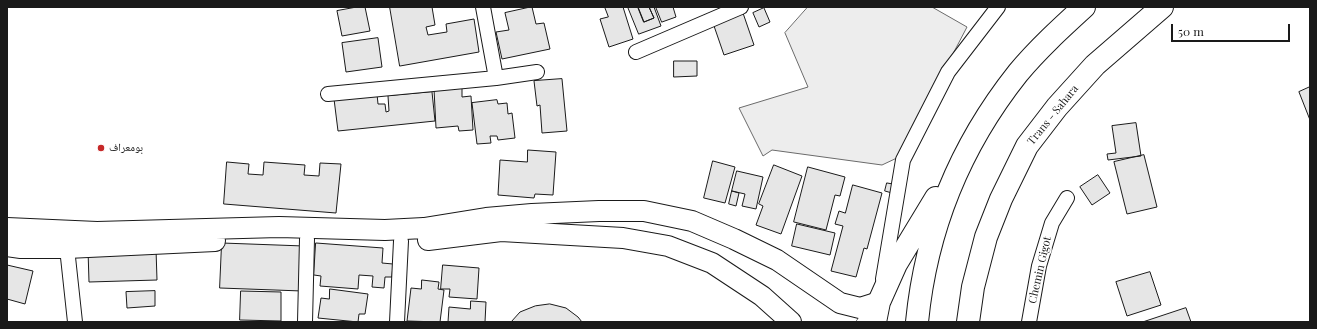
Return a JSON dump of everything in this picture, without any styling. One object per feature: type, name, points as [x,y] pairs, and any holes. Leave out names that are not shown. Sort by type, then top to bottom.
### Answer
[{"type":"highway","points":[[877,312],[896,264],[955,164],[1018,73],[1052,36],[1084,7]]},
{"type":"highway","name":"Trans - Sahara","points":[[968,322],[973,287],[986,237],[1001,198],[1027,146],[1057,107],[1096,65],[1162,7]]},
{"type":"highway","points":[[917,322],[919,300],[925,268],[935,227],[955,174],[975,135]]},
{"type":"street","points":[[483,7],[496,78]]},
{"type":"street","points":[[636,52],[741,7]]},
{"type":"street","points":[[7,228],[97,232],[279,227],[385,230],[424,228],[486,218],[516,215],[599,211],[644,211],[692,221],[734,239],[777,260],[840,303],[877,312],[903,160],[948,72],[998,7]]},
{"type":"street","points":[[328,94],[496,78],[537,72]]},
{"type":"street","name":"Chemin Gigot","points":[[1029,322],[1039,266],[1052,223],[1067,198]]},
{"type":"street","points":[[7,246],[21,248],[67,248],[257,239],[401,241],[458,237],[501,231],[624,238],[668,246],[712,263],[762,296],[792,322]]},
{"type":"street","points":[[305,322],[307,239]]},
{"type":"street","points":[[397,322],[401,241]]},
{"type":"street","points":[[67,248],[75,322]]},
{"type":"lane","points":[[860,322],[866,312],[877,312]]},
{"type":"shaded area","points":[[808,7],[932,7],[967,27],[899,157],[882,165],[772,150],[763,156],[739,108],[808,87],[785,33]]},
{"type":"building","points":[[365,7],[370,31],[342,36],[337,11]]},
{"type":"building","points":[[390,7],[432,7],[435,25],[426,27],[428,35],[447,32],[446,24],[474,19],[479,52],[400,66]]},
{"type":"building","points":[[532,7],[536,24],[544,23],[550,49],[502,59],[496,32],[509,30],[505,13]]},
{"type":"building","points":[[605,7],[623,7],[633,39],[609,47],[600,19],[608,17]]},
{"type":"building","points":[[628,7],[638,7],[644,22],[654,18],[649,7],[654,7],[661,26],[639,34]]},
{"type":"building","points":[[638,7],[649,7],[654,18],[644,22]]},
{"type":"building","points":[[656,7],[673,7],[676,17],[662,22]]},
{"type":"building","points":[[764,8],[770,22],[759,27],[753,13]]},
{"type":"building","points":[[743,13],[754,45],[724,55],[713,23]]},
{"type":"building","points":[[378,38],[382,67],[346,72],[342,43]]},
{"type":"building","points":[[674,61],[697,61],[697,76],[674,77]]},
{"type":"building","points":[[562,79],[567,131],[542,133],[540,105],[537,106],[534,81]]},
{"type":"building","points":[[462,87],[462,97],[471,96],[473,130],[459,131],[458,126],[436,128],[434,89]]},
{"type":"building","points":[[1310,87],[1310,120],[1299,92]]},
{"type":"building","points":[[432,92],[435,121],[338,131],[334,99],[377,94],[378,104],[385,104],[386,112],[389,111],[388,96]]},
{"type":"building","points":[[497,100],[498,104],[507,103],[508,114],[512,113],[515,138],[498,140],[497,136],[490,136],[491,143],[477,144],[472,103]]},
{"type":"building","points":[[1136,123],[1141,156],[1108,160],[1107,154],[1116,153],[1112,126]]},
{"type":"building","points":[[528,150],[556,152],[553,195],[535,194],[534,198],[498,195],[500,160],[527,162]]},
{"type":"building","points":[[1144,155],[1157,207],[1127,214],[1114,162]]},
{"type":"building","points":[[713,161],[735,167],[725,203],[704,198]]},
{"type":"building","points":[[227,162],[249,164],[248,174],[263,175],[264,162],[305,165],[304,175],[319,176],[320,163],[341,164],[336,213],[224,204]]},
{"type":"building","points":[[774,165],[802,176],[781,234],[756,225],[763,206],[759,204]]},
{"type":"building","points":[[808,167],[845,177],[840,196],[835,195],[826,230],[794,222]]},
{"type":"building","points":[[737,171],[763,177],[756,209],[742,206],[745,194],[732,191]]},
{"type":"building","points":[[1098,175],[1110,193],[1092,205],[1080,187]]},
{"type":"building","points":[[887,183],[893,184],[892,193],[885,191]]},
{"type":"building","points":[[853,185],[882,193],[867,249],[864,248],[856,277],[831,271],[843,226],[835,224],[839,211],[845,213]]},
{"type":"building","points":[[732,191],[739,193],[736,206],[729,204]]},
{"type":"building","points":[[797,224],[835,233],[830,255],[792,246]]},
{"type":"building","points":[[222,243],[304,246],[302,291],[220,288]]},
{"type":"building","points":[[316,243],[383,248],[382,263],[393,264],[392,277],[385,277],[384,288],[372,287],[373,276],[359,275],[358,289],[320,286],[321,276],[314,275]]},
{"type":"building","points":[[156,249],[157,280],[89,282],[88,250]]},
{"type":"building","points":[[7,265],[33,271],[25,304],[7,299]]},
{"type":"building","points":[[443,265],[479,268],[477,299],[449,297],[450,289],[441,289]]},
{"type":"building","points":[[1150,272],[1161,305],[1127,316],[1116,282]]},
{"type":"building","points":[[422,280],[439,282],[438,289],[444,290],[440,322],[407,321],[411,288],[421,289]]},
{"type":"building","points":[[330,289],[368,294],[365,314],[359,314],[358,322],[318,318],[321,298],[329,299]]},
{"type":"building","points":[[155,291],[155,306],[127,308],[126,292]]},
{"type":"building","points":[[241,291],[281,292],[281,321],[240,320]]},
{"type":"building","points":[[471,301],[486,302],[485,322],[448,322],[449,307],[470,309]]},
{"type":"building","points":[[550,304],[566,308],[582,322],[511,322],[520,312],[535,306]]},
{"type":"building","points":[[1186,308],[1191,322],[1143,322]]},
{"type":"place","name":"بومعراف","points":[[101,148]]}]
